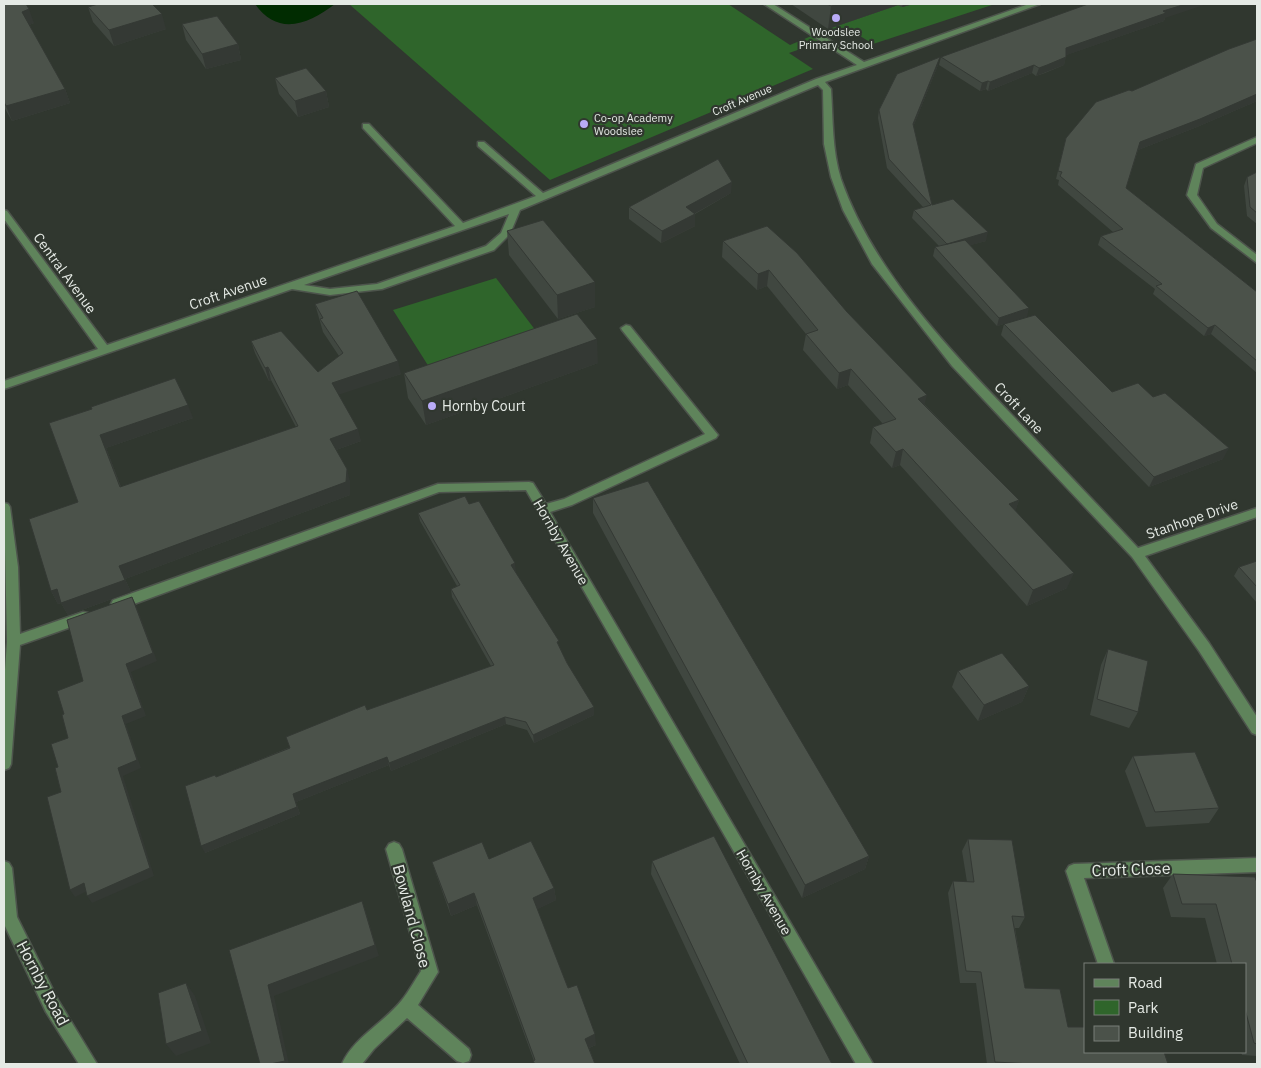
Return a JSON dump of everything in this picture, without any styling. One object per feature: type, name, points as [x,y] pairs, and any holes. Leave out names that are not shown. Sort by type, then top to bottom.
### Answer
[{"type":"street","points":[[768,4],[863,65]]},
{"type":"street","name":"Croft Avenue","points":[[4,385],[516,208],[819,81],[1036,4]]},
{"type":"street","name":"Croft Lane","points":[[819,81],[827,89],[830,144],[836,177],[848,210],[877,264],[956,363],[1136,554],[1204,647],[1257,729]]},
{"type":"street","points":[[366,126],[461,227]]},
{"type":"street","points":[[1257,140],[1199,166],[1192,195],[1214,226],[1257,260]]},
{"type":"street","points":[[481,144],[542,197]]},
{"type":"street","points":[[290,286],[330,292],[378,287],[490,248],[505,234],[516,208]]},
{"type":"street","name":"Central Avenue","points":[[4,213],[104,349]]},
{"type":"street","points":[[543,510],[568,502],[712,434],[626,328]]},
{"type":"street","name":"Hornby Avenue","points":[[14,642],[438,488],[528,486],[865,1064]]},
{"type":"street","points":[[4,507],[12,567],[14,642],[4,764]]},
{"type":"street","name":"Stanhope Drive","points":[[1136,554],[1257,512]]},
{"type":"street","name":"Bowland Close","points":[[351,1064],[368,1044],[407,1007],[430,972],[394,849]]},
{"type":"street","name":"Croft Close","points":[[1106,963],[1074,871],[1257,864]]},
{"type":"street","name":"Hornby Road","points":[[4,868],[9,931],[52,1006],[89,1064]]},
{"type":"street","points":[[407,1007],[463,1055]]},
{"type":"green space","name":"Co-op Academy Woodslee","points":[[349,4],[728,4],[790,45],[828,29],[898,5],[902,7],[913,4],[995,4],[873,44],[852,31],[789,53],[813,69],[550,180]]},
{"type":"green space","points":[[496,278],[536,331],[429,367],[393,310]]},
{"type":"shaded area","points":[[255,4],[335,4],[315,17],[294,24],[284,24],[274,21]]},
{"type":"building","points":[[4,4],[26,4],[29,9],[22,12],[65,89],[6,106],[4,102]]},
{"type":"building","points":[[98,4],[152,4],[162,14],[109,30],[88,7]]},
{"type":"building","points":[[1088,4],[1186,4],[1163,11],[1166,13],[1066,48],[1066,57],[1047,65],[1039,68],[1034,65],[990,82],[982,83],[941,57]]},
{"type":"building","points":[[217,16],[238,44],[202,54],[182,24]]},
{"type":"building","points":[[1257,39],[1257,94],[1140,142],[1126,188],[1257,292],[1257,361],[1215,325],[1208,328],[1156,286],[1162,284],[1101,236],[1123,229],[1060,176],[1062,172],[1058,171],[1066,138],[1096,102],[1129,90],[1132,91],[1229,49]]},
{"type":"building","points":[[940,57],[913,124],[932,205],[953,199],[988,232],[947,244],[914,210],[931,205],[889,159],[879,110],[897,74]]},
{"type":"building","points":[[306,68],[326,91],[295,101],[275,78]]},
{"type":"building","points":[[718,159],[732,182],[686,207],[695,214],[662,231],[629,207]]},
{"type":"building","points":[[1257,172],[1257,213],[1250,207],[1247,177]]},
{"type":"building","points":[[543,220],[595,282],[557,295],[507,231]]},
{"type":"building","points":[[767,226],[797,253],[847,312],[927,395],[918,399],[1019,500],[1009,504],[1074,573],[1033,590],[903,449],[896,452],[873,427],[896,419],[851,369],[839,373],[806,334],[818,330],[769,270],[758,274],[723,241]]},
{"type":"building","points":[[965,240],[1029,308],[999,318],[935,247]]},
{"type":"building","points":[[357,291],[398,361],[332,383],[358,429],[330,439],[347,469],[346,482],[119,566],[125,580],[61,603],[57,589],[51,591],[29,519],[78,502],[49,423],[175,378],[188,405],[100,435],[120,487],[298,426],[268,367],[265,368],[251,341],[281,331],[318,372],[343,353],[320,319],[323,318],[315,304]]},
{"type":"building","points":[[577,314],[597,339],[422,401],[404,373]]},
{"type":"building","points":[[1035,315],[1112,392],[1138,383],[1153,397],[1165,393],[1229,448],[1154,477],[1004,324]]},
{"type":"building","points":[[648,481],[869,856],[805,885],[593,498]]},
{"type":"building","points":[[465,496],[469,504],[479,501],[515,563],[511,565],[559,641],[557,642],[567,663],[594,707],[533,735],[526,722],[505,717],[389,763],[387,757],[293,794],[297,807],[201,846],[185,786],[215,775],[216,777],[290,748],[286,737],[365,705],[367,710],[494,665],[451,589],[460,585],[418,513]]},
{"type":"building","points":[[1257,561],[1257,587],[1239,567]]},
{"type":"building","points":[[132,597],[153,653],[126,664],[142,708],[122,716],[137,760],[118,768],[150,868],[87,896],[84,883],[70,890],[47,797],[61,792],[55,768],[58,767],[51,744],[68,738],[62,715],[64,714],[57,691],[83,681],[67,620]]},
{"type":"building","points":[[1108,649],[1148,661],[1138,712],[1097,699]]},
{"type":"building","points":[[1002,653],[1029,686],[984,705],[958,671]]},
{"type":"building","points":[[1195,752],[1219,808],[1155,812],[1133,756]]},
{"type":"building","points":[[714,836],[832,1064],[748,1064],[652,861]]},
{"type":"building","points":[[968,839],[1012,840],[1025,917],[1012,916],[1025,988],[1060,989],[1068,1027],[1084,1027],[1084,1053],[1164,1053],[1168,1064],[1031,1064],[995,1062],[981,972],[966,971],[953,881],[974,882]]},
{"type":"building","points":[[531,841],[554,888],[533,898],[568,988],[577,985],[595,1034],[585,1039],[595,1064],[535,1064],[474,893],[448,904],[432,862],[482,842],[489,859]]},
{"type":"building","points":[[1173,874],[1255,877],[1257,883],[1257,1044],[1254,1043],[1246,1013],[1246,963],[1232,963],[1216,904],[1182,904]]},
{"type":"building","points":[[362,901],[375,945],[268,985],[285,1061],[260,1064],[229,950]]},
{"type":"building","points":[[186,983],[202,1031],[166,1044],[158,993]]},
{"type":"place","name":"Woodslee Primary School","points":[[836,18]]},
{"type":"place","name":"Co-op Academy Woodslee","points":[[584,124]]},
{"type":"place","name":"Hornby Court","points":[[432,406]]}]
